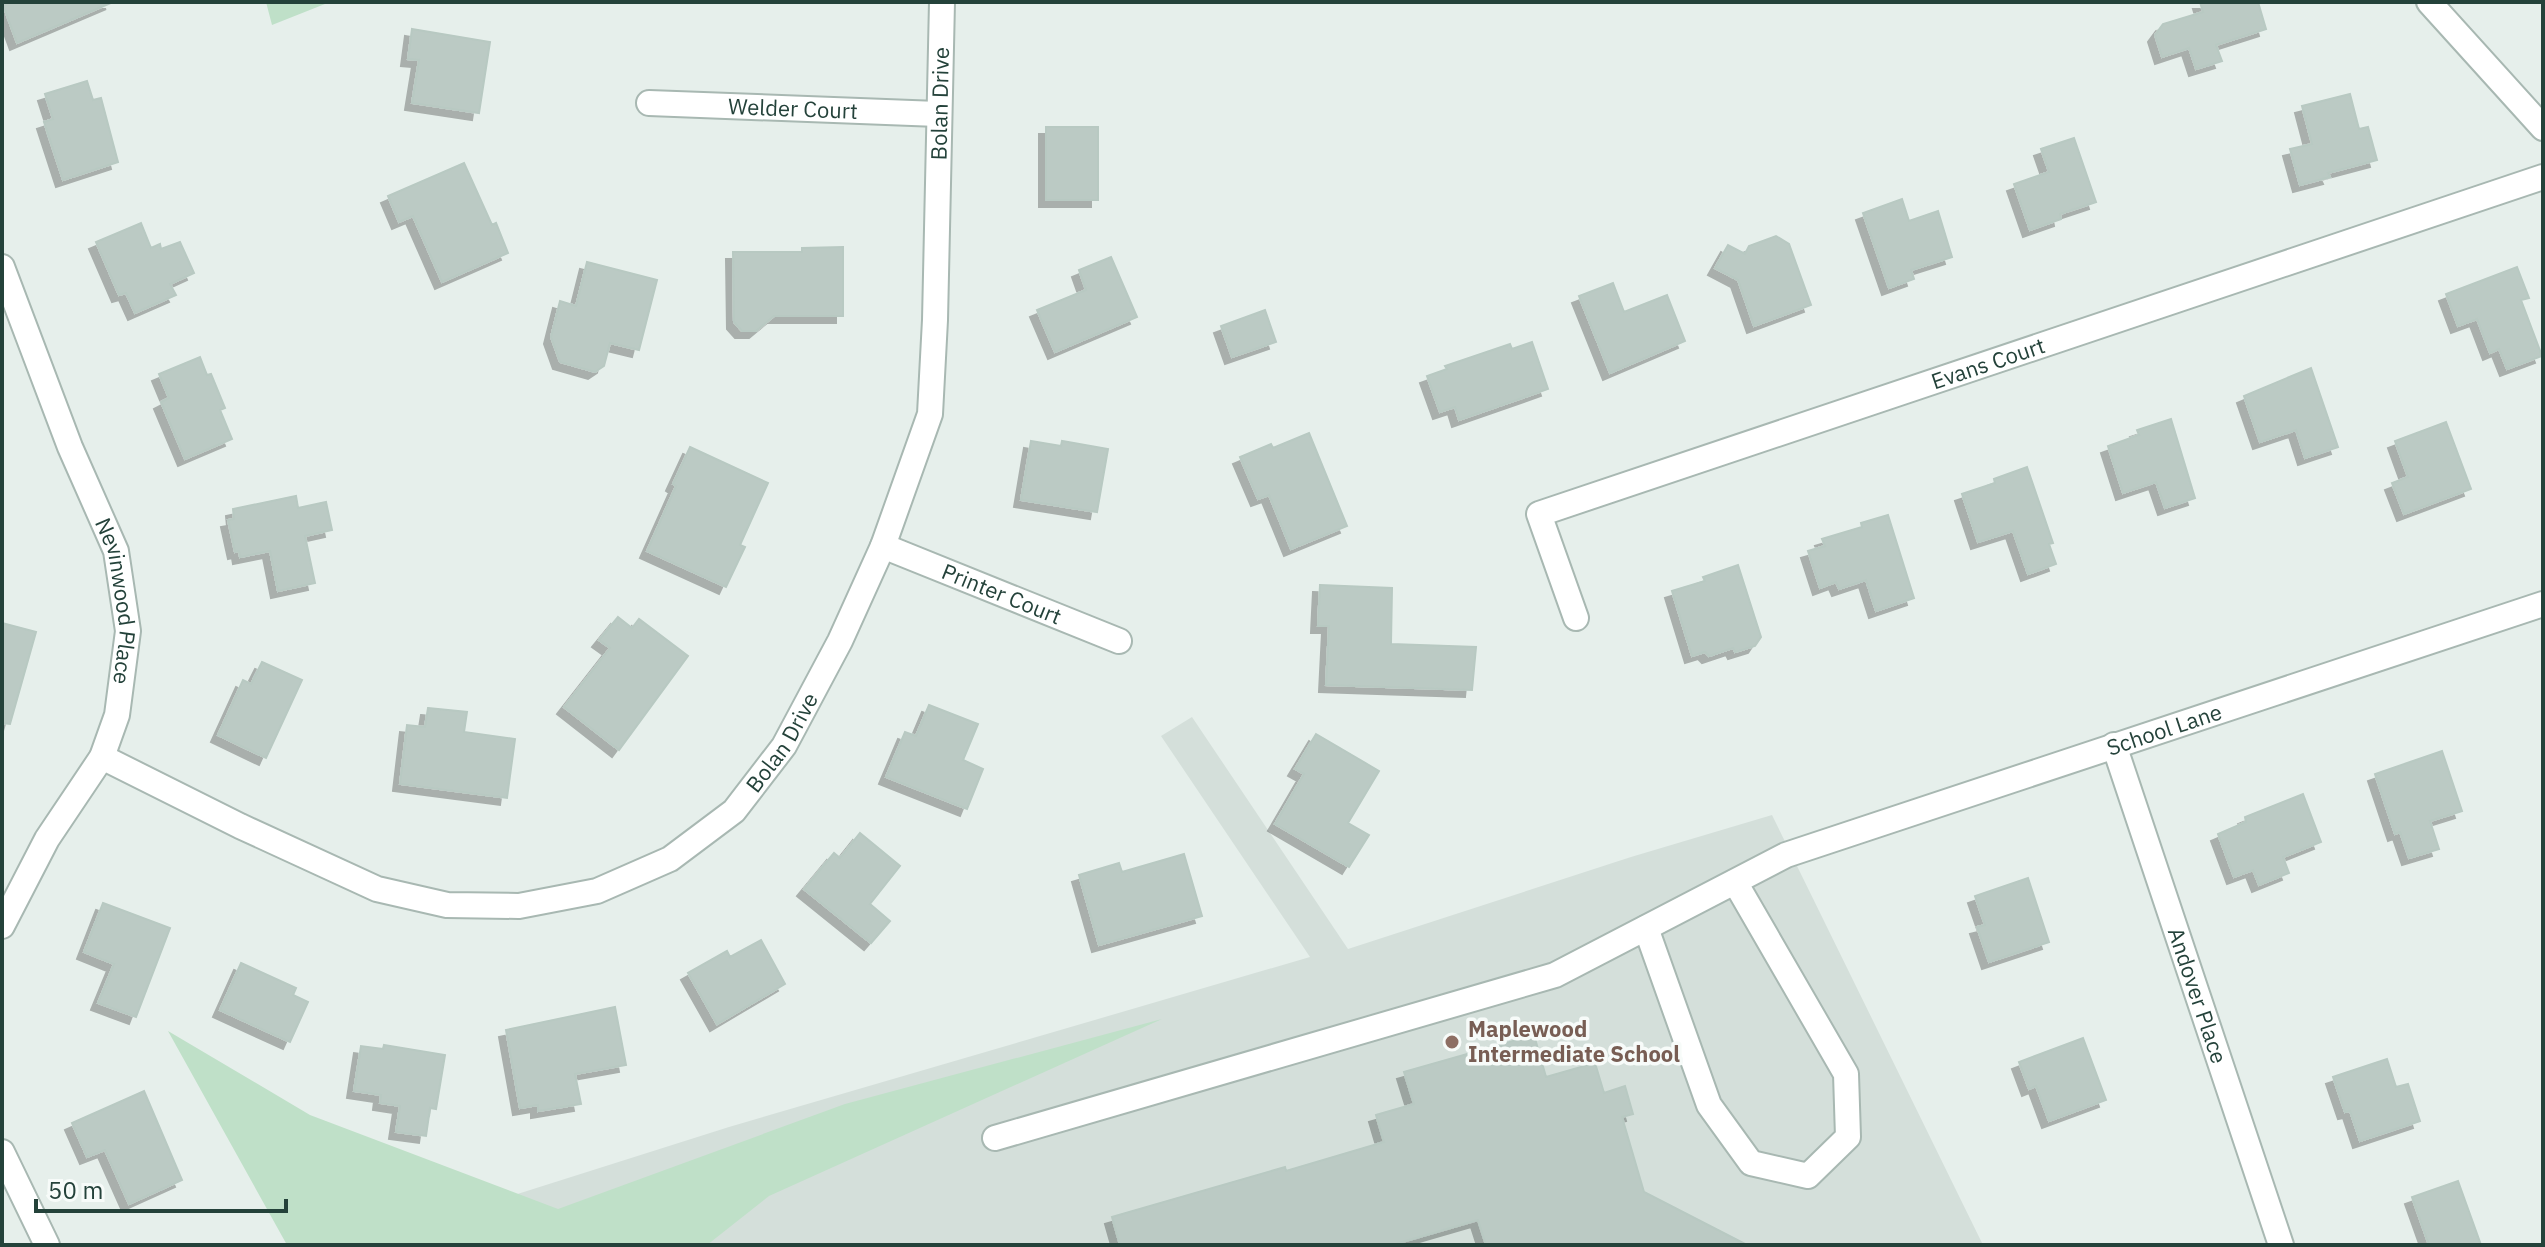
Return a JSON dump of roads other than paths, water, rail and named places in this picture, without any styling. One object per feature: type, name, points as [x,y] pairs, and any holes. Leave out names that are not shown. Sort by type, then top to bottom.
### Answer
[{"type":"street","name":"Bolan Drive","points":[[102,757],[240,826],[377,889],[447,905],[519,906],[597,891],[670,859],[734,811],[784,746],[840,641],[883,546],[930,414],[942,2]]},
{"type":"street","points":[[2429,2],[2543,128]]},
{"type":"street","name":"Welder Court","points":[[649,103],[938,114]]},
{"type":"street","name":"Evans Court","points":[[1576,618],[1539,514],[2543,177]]},
{"type":"street","name":"Nevinwood Place","points":[[2,267],[70,447],[116,551],[128,631],[117,715],[102,757],[47,839],[2,926]]},
{"type":"street","name":"Printer Court","points":[[883,546],[1119,641]]},
{"type":"street","name":"School Lane","points":[[995,1138],[1555,975],[1786,855],[2543,604]]},
{"type":"street","name":"Andover Place","points":[[2114,745],[2281,1245]]},
{"type":"street","points":[[1646,928],[1709,1105],[1751,1163],[1808,1176],[1848,1137],[1846,1074],[1735,882]]},
{"type":"street","points":[[2,1152],[47,1245]]},
{"type":"place","name":"Maplewood Intermediate School","points":[[1452,1042]]}]
